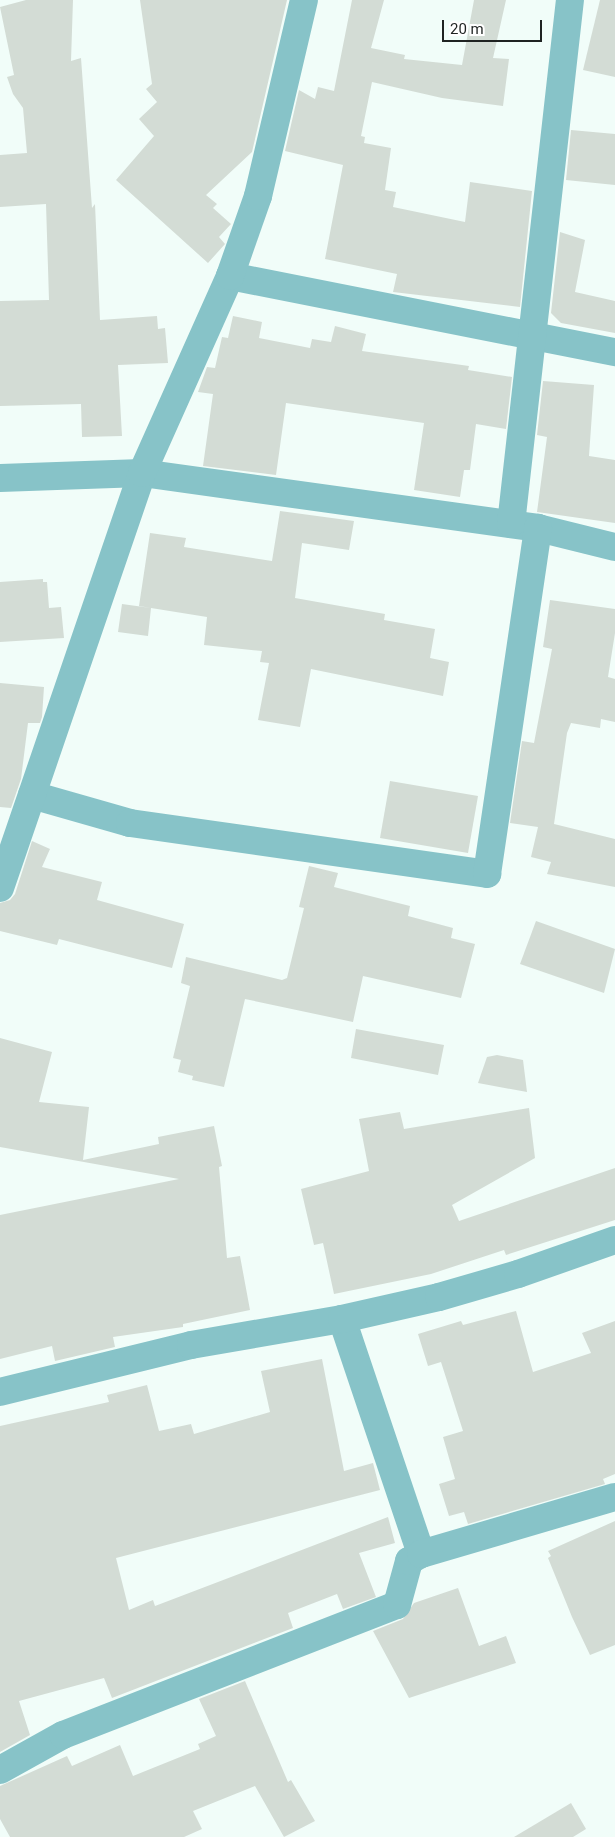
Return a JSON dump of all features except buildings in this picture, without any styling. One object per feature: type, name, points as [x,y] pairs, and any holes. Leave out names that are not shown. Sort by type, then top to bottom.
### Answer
[{"type":"street","points":[[0,888],[142,473],[230,276],[258,196],[304,0]]},
{"type":"street","points":[[511,524],[570,0]]},
{"type":"street","points":[[230,276],[615,352]]},
{"type":"street","points":[[0,478],[142,473],[538,528],[615,546]]},
{"type":"street","points":[[32,795],[130,823],[487,874],[538,528]]},
{"type":"street","points":[[0,1392],[191,1345],[342,1319],[439,1297],[615,1240]]},
{"type":"street","points":[[342,1319],[421,1554]]},
{"type":"street","points":[[0,1770],[63,1735],[397,1605],[409,1561],[421,1554],[615,1497]]}]
